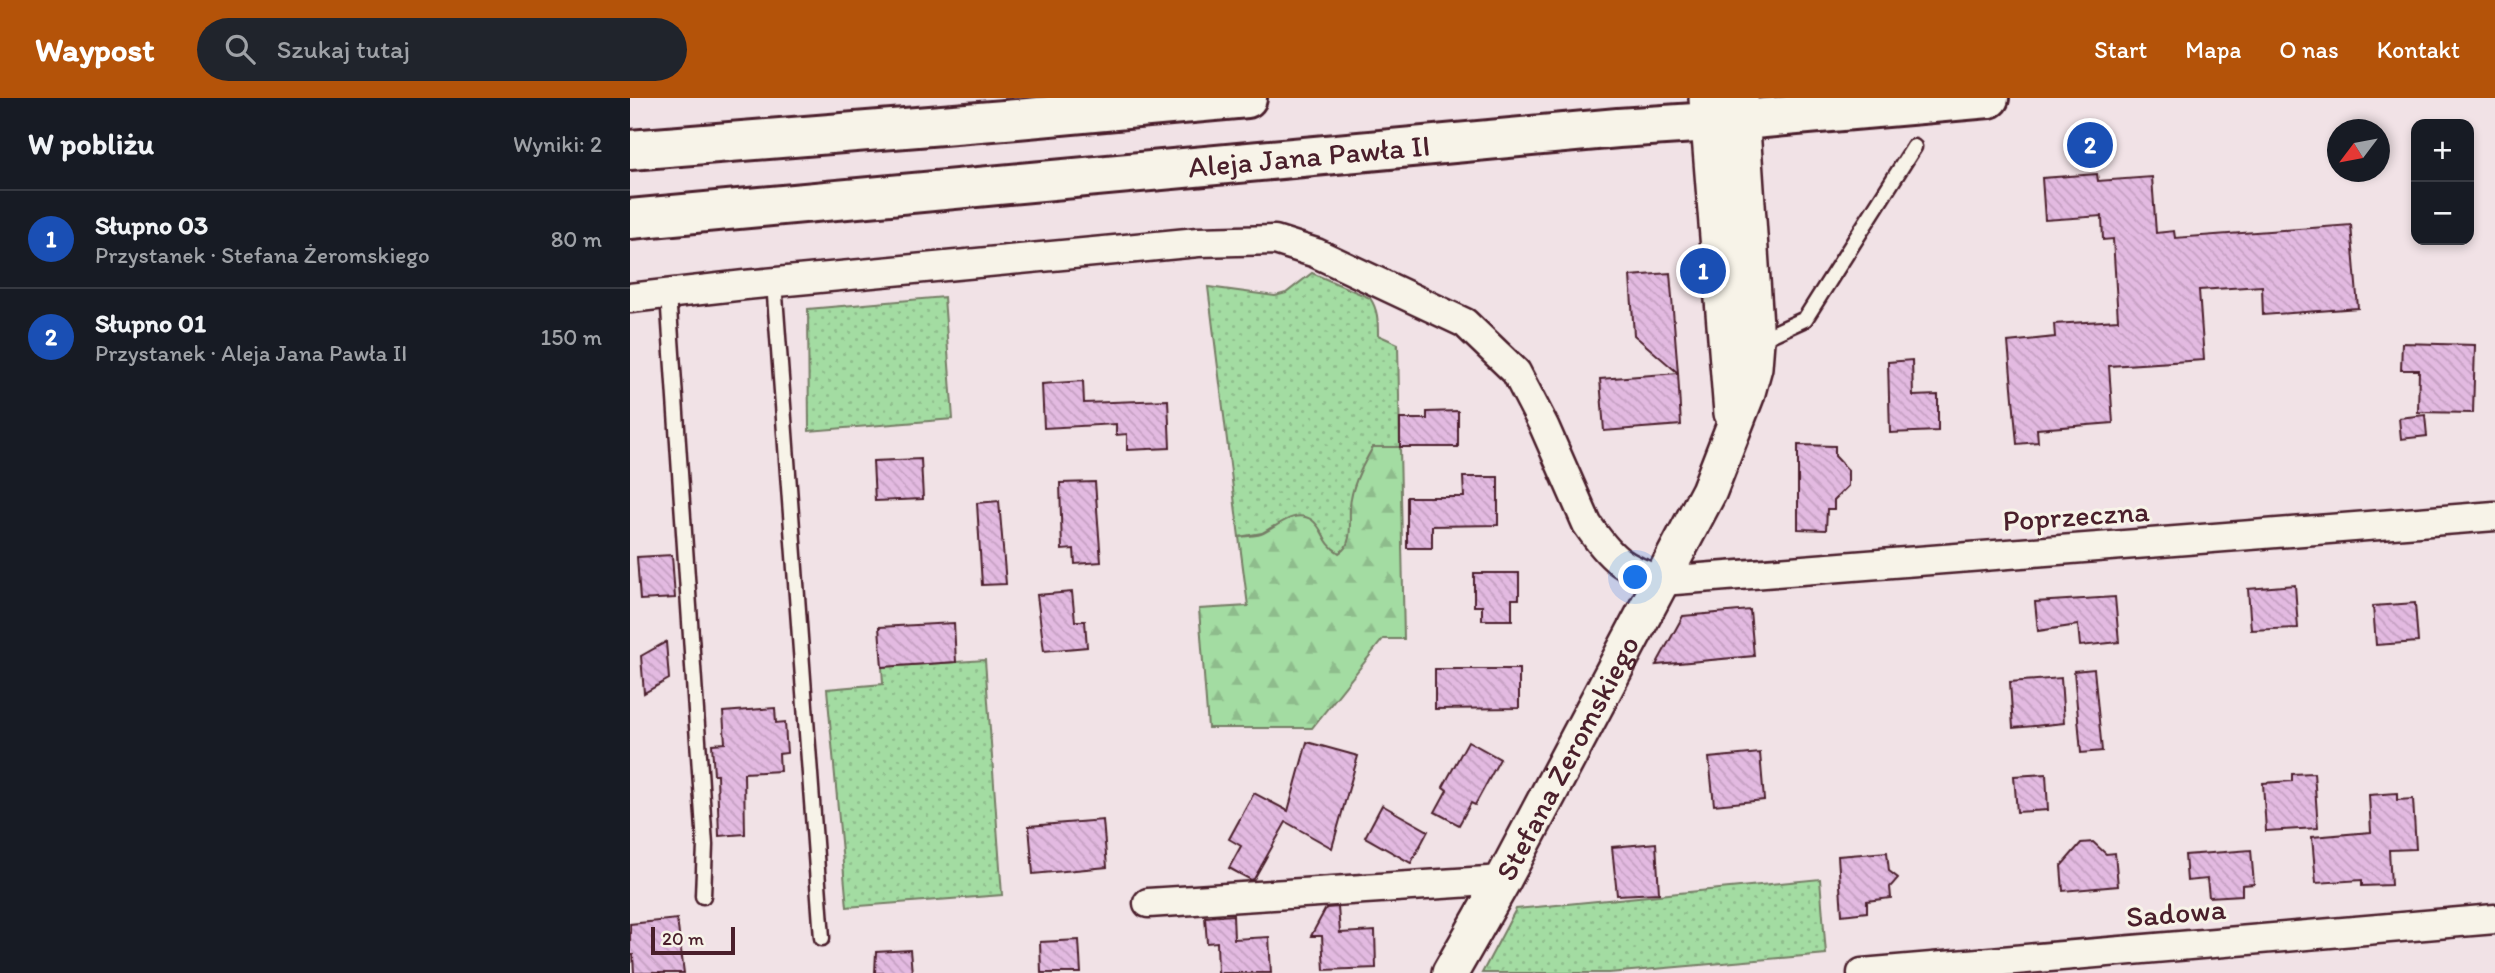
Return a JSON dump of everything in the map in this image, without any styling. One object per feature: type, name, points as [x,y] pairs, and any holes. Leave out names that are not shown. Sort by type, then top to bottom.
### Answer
[{"type":"main road","points":[[630,150],[1247,98]]},
{"type":"main road","name":"Aleja Jana Pawła II","points":[[630,219],[1618,128],[1724,110],[1989,98]]},
{"type":"street","name":"Stefana Żeromskiego","points":[[1450,973],[1503,880],[1709,491],[1749,387],[1756,341],[1724,110]]},
{"type":"street","name":"Stefana Żeromskiego","points":[[1724,110],[1732,427]]},
{"type":"street","points":[[630,298],[1198,242],[1275,240],[1316,253],[1465,323],[1480,336],[1516,372],[1530,396],[1587,524],[1598,540],[1613,558],[1631,571],[1662,581]]},
{"type":"street","name":"Poprzeczna","points":[[1662,581],[2495,516]]},
{"type":"street","points":[[1148,903],[1503,880]]},
{"type":"street","name":"Sadowa","points":[[1862,973],[2495,919]]},
{"type":"lane","points":[[1756,341],[1805,319],[1914,147]]},
{"type":"lane","points":[[774,282],[822,938]]},
{"type":"lane","points":[[668,294],[705,845],[703,896]]},
{"type":"green space","points":[[1312,273],[1370,298],[1378,320],[1378,335],[1398,344],[1400,447],[1345,550],[1340,553],[1328,546],[1322,532],[1274,526],[1262,533],[1239,537],[1208,287],[1275,296],[1286,293]]},
{"type":"green space","points":[[944,297],[953,419],[809,431],[808,309]]},
{"type":"green space","points":[[1373,447],[1400,447],[1404,639],[1383,639],[1312,728],[1208,728],[1199,609],[1248,606],[1239,537],[1261,534],[1285,520],[1299,516],[1312,520],[1329,545],[1339,553],[1344,549],[1349,536],[1354,486]]},
{"type":"green space","points":[[985,660],[1002,895],[847,907],[827,689],[883,684],[882,667]]},
{"type":"green space","points":[[1820,879],[1826,954],[1609,973],[1482,973],[1516,909]]},
{"type":"building","points":[[2097,174],[2098,181],[2152,177],[2156,233],[2174,231],[2175,238],[2351,225],[2358,308],[2263,315],[2262,286],[2199,290],[2204,360],[2109,366],[2113,423],[2037,429],[2038,442],[2017,444],[2008,342],[2055,337],[2054,324],[2118,320],[2113,239],[2103,240],[2102,216],[2045,220],[2042,178]]},
{"type":"building","points":[[1670,273],[1678,373],[1634,335],[1630,276]]},
{"type":"building","points":[[2402,343],[2475,345],[2473,413],[2418,412],[2419,370],[2401,370]]},
{"type":"building","points":[[1912,360],[1913,396],[1938,395],[1938,431],[1890,433],[1888,362]]},
{"type":"building","points":[[1678,373],[1681,425],[1604,431],[1600,379]]},
{"type":"building","points":[[1083,381],[1084,403],[1168,400],[1170,448],[1127,450],[1127,434],[1116,435],[1116,424],[1044,428],[1042,384]]},
{"type":"building","points":[[1458,411],[1458,447],[1400,447],[1400,419],[1427,419],[1427,412]]},
{"type":"building","points":[[2425,415],[2427,436],[2401,439],[2399,418]]},
{"type":"building","points":[[1798,445],[1835,446],[1835,456],[1848,470],[1848,486],[1834,500],[1834,509],[1827,509],[1826,530],[1798,529]]},
{"type":"building","points":[[921,459],[923,499],[875,501],[873,461]]},
{"type":"building","points":[[1463,477],[1498,477],[1498,525],[1432,526],[1432,548],[1407,548],[1407,497],[1464,497]]},
{"type":"building","points":[[1095,482],[1101,562],[1075,564],[1074,549],[1062,550],[1060,483]]},
{"type":"building","points":[[999,501],[1006,584],[982,585],[977,503]]},
{"type":"building","points":[[672,555],[675,598],[640,600],[637,557]]},
{"type":"building","points":[[1474,573],[1519,573],[1519,599],[1512,599],[1512,620],[1482,620],[1482,606],[1474,606]]},
{"type":"building","points":[[2295,585],[2298,628],[2251,630],[2248,589]]},
{"type":"building","points":[[1072,592],[1075,621],[1085,621],[1087,647],[1044,651],[1037,595]]},
{"type":"building","points":[[2115,597],[2119,642],[2080,646],[2078,625],[2038,631],[2035,602]]},
{"type":"building","points":[[2415,603],[2418,642],[2376,645],[2373,606]]},
{"type":"building","points":[[1750,610],[1754,656],[1656,665],[1683,616]]},
{"type":"building","points":[[954,623],[956,662],[882,667],[879,627]]},
{"type":"building","points":[[666,642],[669,679],[644,693],[641,656]]},
{"type":"building","points":[[1435,669],[1519,669],[1519,708],[1435,709]]},
{"type":"building","points":[[2094,669],[2102,751],[2081,753],[2074,671]]},
{"type":"building","points":[[2061,678],[2064,723],[2013,728],[2010,682]]},
{"type":"building","points":[[775,708],[776,723],[785,722],[787,753],[779,754],[780,771],[744,773],[745,834],[719,836],[717,775],[714,775],[712,744],[725,743],[723,712]]},
{"type":"building","points":[[1468,741],[1500,759],[1475,805],[1471,803],[1459,825],[1435,812],[1447,790],[1443,787]]},
{"type":"building","points":[[1307,742],[1358,756],[1332,848],[1286,822],[1251,880],[1229,868],[1241,846],[1229,839],[1254,793],[1288,811]]},
{"type":"building","points":[[1760,753],[1764,800],[1714,805],[1709,758]]},
{"type":"building","points":[[2314,773],[2318,828],[2266,831],[2263,783],[2292,781],[2292,774]]},
{"type":"building","points":[[2046,774],[2048,810],[2017,812],[2014,776]]},
{"type":"building","points":[[2397,793],[2397,800],[2413,799],[2416,849],[2389,850],[2391,885],[2362,886],[2362,880],[2316,883],[2312,837],[2371,832],[2369,795]]},
{"type":"building","points":[[1382,805],[1428,831],[1411,863],[1365,837]]},
{"type":"building","points":[[1103,820],[1107,867],[1033,874],[1029,826]]},
{"type":"building","points":[[2093,842],[2106,854],[2115,853],[2118,886],[2063,891],[2061,866],[2081,843]]},
{"type":"building","points":[[1656,843],[1659,893],[1617,895],[1612,847]]},
{"type":"building","points":[[2251,850],[2254,884],[2242,885],[2242,895],[2209,897],[2207,879],[2187,881],[2185,855]]},
{"type":"building","points":[[1887,852],[1889,871],[1898,878],[1890,887],[1891,898],[1867,901],[1867,912],[1842,915],[1838,856]]},
{"type":"building","points":[[1338,907],[1340,933],[1375,931],[1376,968],[1324,970],[1322,936],[1311,936],[1326,908]]},
{"type":"building","points":[[1233,915],[1234,939],[1269,937],[1271,973],[1218,973],[1217,942],[1207,943],[1205,917]]},
{"type":"building","points":[[677,919],[684,973],[634,973],[633,955],[630,955],[630,924]]},
{"type":"building","points":[[1079,940],[1081,973],[1041,973],[1040,942]]},
{"type":"building","points":[[910,950],[912,973],[875,973],[876,952]]},
{"type":"place","name":"Słupno 01","points":[[2090,145]]},
{"type":"place","name":"Słupno 03","points":[[1703,271]]}]
